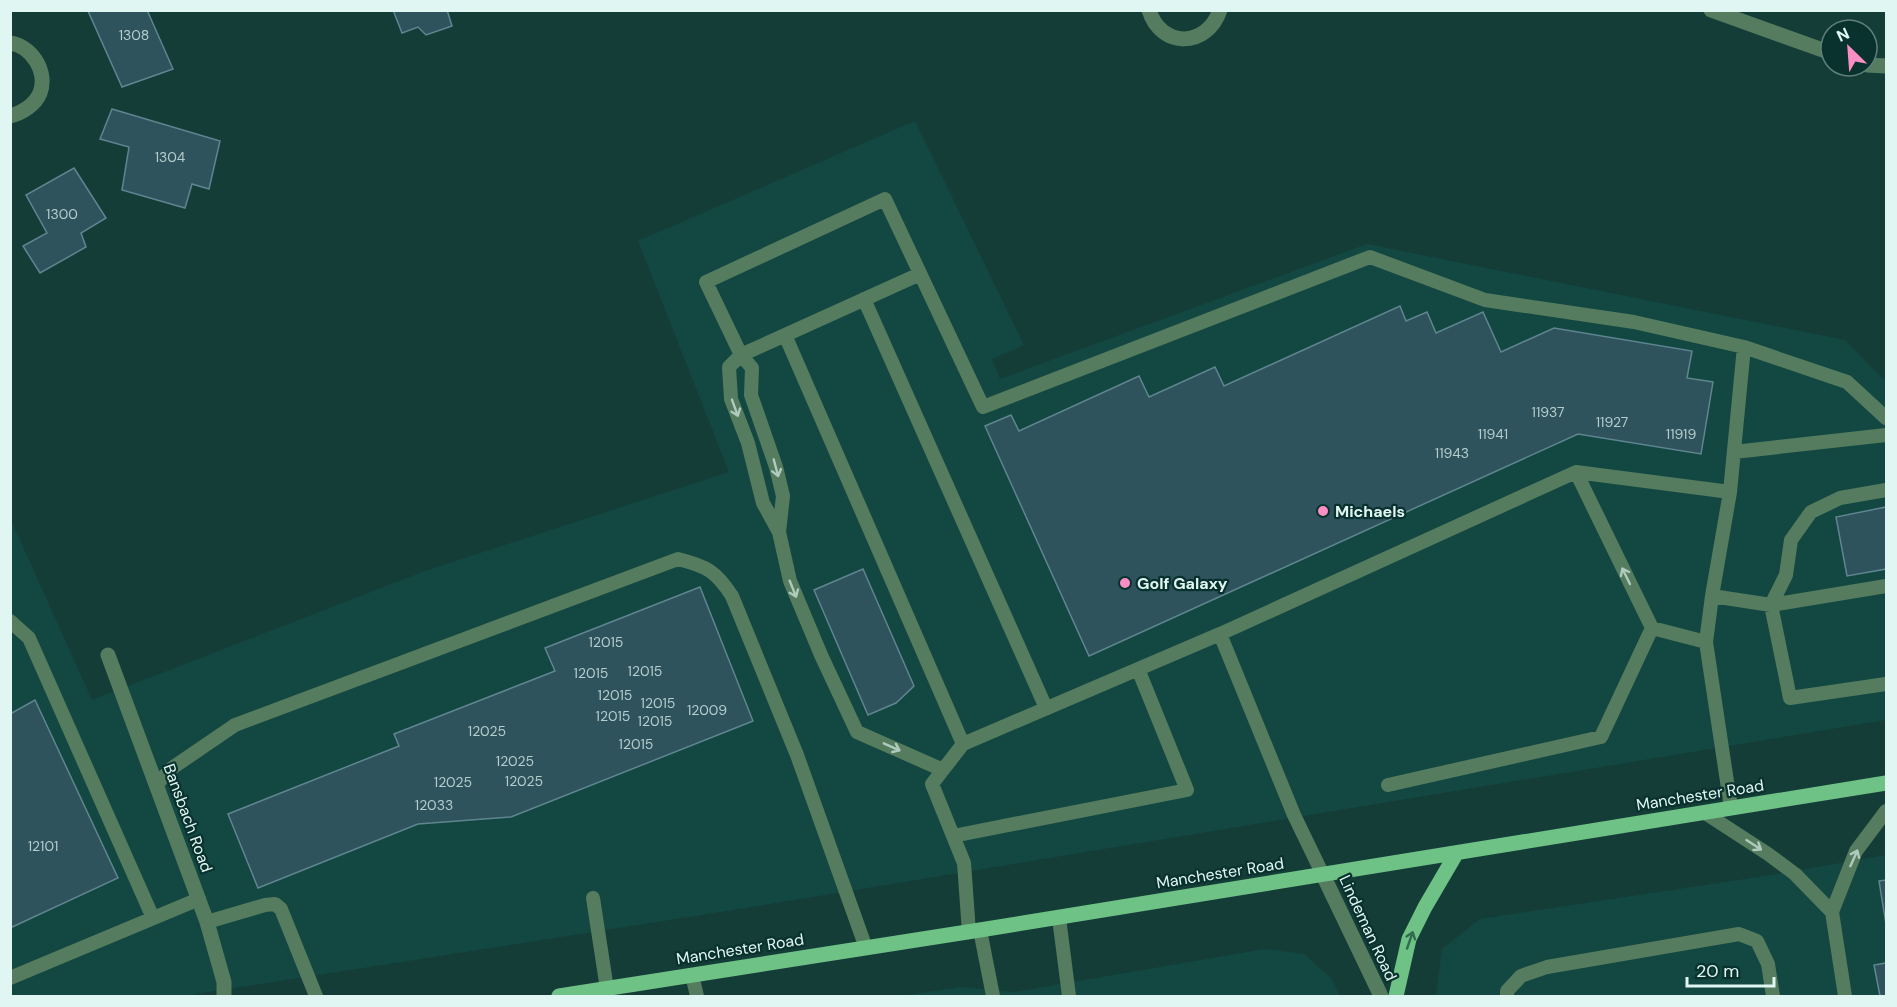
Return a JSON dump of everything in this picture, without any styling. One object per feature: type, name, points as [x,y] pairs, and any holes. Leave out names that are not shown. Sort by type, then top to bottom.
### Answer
[{"type":"main road","name":"Manchester Road","points":[[559,996],[607,993],[692,975],[1059,918],[1887,783]]},
{"type":"main road","points":[[1396,996],[1410,939],[1425,906],[1456,854]]},
{"type":"street","points":[[1149,10],[1155,26],[1166,35],[1180,39],[1194,38],[1207,32],[1217,21],[1220,10]]},
{"type":"street","points":[[1711,10],[1819,49]]},
{"type":"street","points":[[10,43],[17,44],[30,52],[38,64],[42,79],[39,94],[31,105],[20,113],[10,116]]},
{"type":"street","name":"Bansbach Road","points":[[108,654],[207,922],[224,982],[224,996]]},
{"type":"street","name":"Lindeman Road","points":[[1323,875],[1381,996]]},
{"type":"lane","points":[[779,532],[783,496],[776,467],[751,395],[752,368],[741,355],[706,282],[885,199],[983,407],[1370,257],[1485,300],[1634,322],[1744,347],[1847,382],[1887,418]]},
{"type":"lane","points":[[920,274],[741,355],[729,367],[731,399],[748,443],[763,503],[779,532],[790,581],[857,732],[943,770]]},
{"type":"lane","points":[[864,299],[1046,708]]},
{"type":"lane","points":[[785,335],[963,744]]},
{"type":"lane","points":[[1731,808],[1706,642],[1730,492],[1744,347]]},
{"type":"lane","points":[[1734,452],[1887,435]]},
{"type":"lane","points":[[993,996],[975,931],[964,863],[932,784],[963,744],[1220,634],[1576,472],[1730,492]]},
{"type":"lane","points":[[1576,472],[1652,628],[1706,642]]},
{"type":"lane","points":[[1887,490],[1840,498],[1811,512],[1791,540],[1786,575],[1771,605],[1790,698],[1887,684]]},
{"type":"lane","points":[[156,785],[172,768],[235,725],[678,560],[700,564],[721,579],[732,596],[797,755],[866,948]]},
{"type":"lane","points":[[1712,596],[1771,605],[1887,586]]},
{"type":"lane","points":[[10,621],[29,638],[153,918]]},
{"type":"lane","points":[[1388,786],[1601,737],[1652,628]]},
{"type":"lane","points":[[1220,634],[1294,815],[1323,875]]},
{"type":"lane","points":[[953,836],[1187,790],[1138,669]]},
{"type":"lane","points":[[1845,996],[1833,912],[1856,850],[1887,811]]},
{"type":"lane","points":[[1705,813],[1795,874],[1833,912]]},
{"type":"lane","points":[[593,898],[607,993]]},
{"type":"lane","points":[[10,978],[199,899]]},
{"type":"lane","points":[[207,922],[275,904],[281,909],[316,996]]},
{"type":"lane","points":[[1059,918],[1069,996]]},
{"type":"lane","points":[[1508,996],[1507,991],[1521,976],[1547,968],[1739,934],[1757,941],[1768,964],[1773,996]]},
{"type":"lane","points":[[692,975],[697,996]]},
{"type":"shaded area","points":[[915,121],[1024,345],[992,359],[1000,379],[1367,244],[1845,340],[1886,382],[1886,720],[746,908],[183,996],[11,996],[10,518],[92,700],[425,571],[729,472],[638,241]]},
{"type":"shaded area","points":[[1886,855],[1886,996],[1436,996],[1442,949],[1480,919],[1772,875]]},
{"type":"shaded area","points":[[1265,949],[1304,954],[1331,978],[1340,996],[901,996],[961,987],[1014,992]]},
{"type":"building","points":[[147,10],[173,69],[122,87],[88,11]]},
{"type":"building","points":[[393,10],[447,10],[452,26],[426,35],[418,27],[402,33]]},
{"type":"building","points":[[112,109],[220,141],[209,189],[192,184],[185,208],[122,190],[129,147],[100,139]]},
{"type":"building","points":[[74,168],[106,218],[81,233],[86,247],[40,273],[23,246],[47,233],[26,195]]},
{"type":"building","points":[[1400,306],[1406,321],[1427,312],[1436,333],[1483,312],[1501,352],[1554,328],[1692,351],[1687,378],[1713,382],[1701,454],[1578,434],[1089,656],[985,426],[1011,415],[1019,431],[1139,376],[1149,397],[1215,367],[1224,386]]},
{"type":"building","points":[[1886,507],[1886,569],[1847,576],[1836,517]]},
{"type":"building","points":[[863,569],[914,686],[896,703],[868,715],[814,590]]},
{"type":"building","points":[[700,587],[753,721],[511,817],[418,824],[258,888],[228,814],[399,746],[394,734],[555,671],[545,648]]},
{"type":"building","points":[[35,700],[118,878],[10,928],[10,714]]},
{"type":"building","points":[[1886,880],[1886,924],[1879,881]]},
{"type":"building","points":[[1886,963],[1886,996],[1880,996],[1874,965]]},
{"type":"place","name":"Michaels","points":[[1323,511]]},
{"type":"place","name":"Golf Galaxy","points":[[1125,583]]}]
